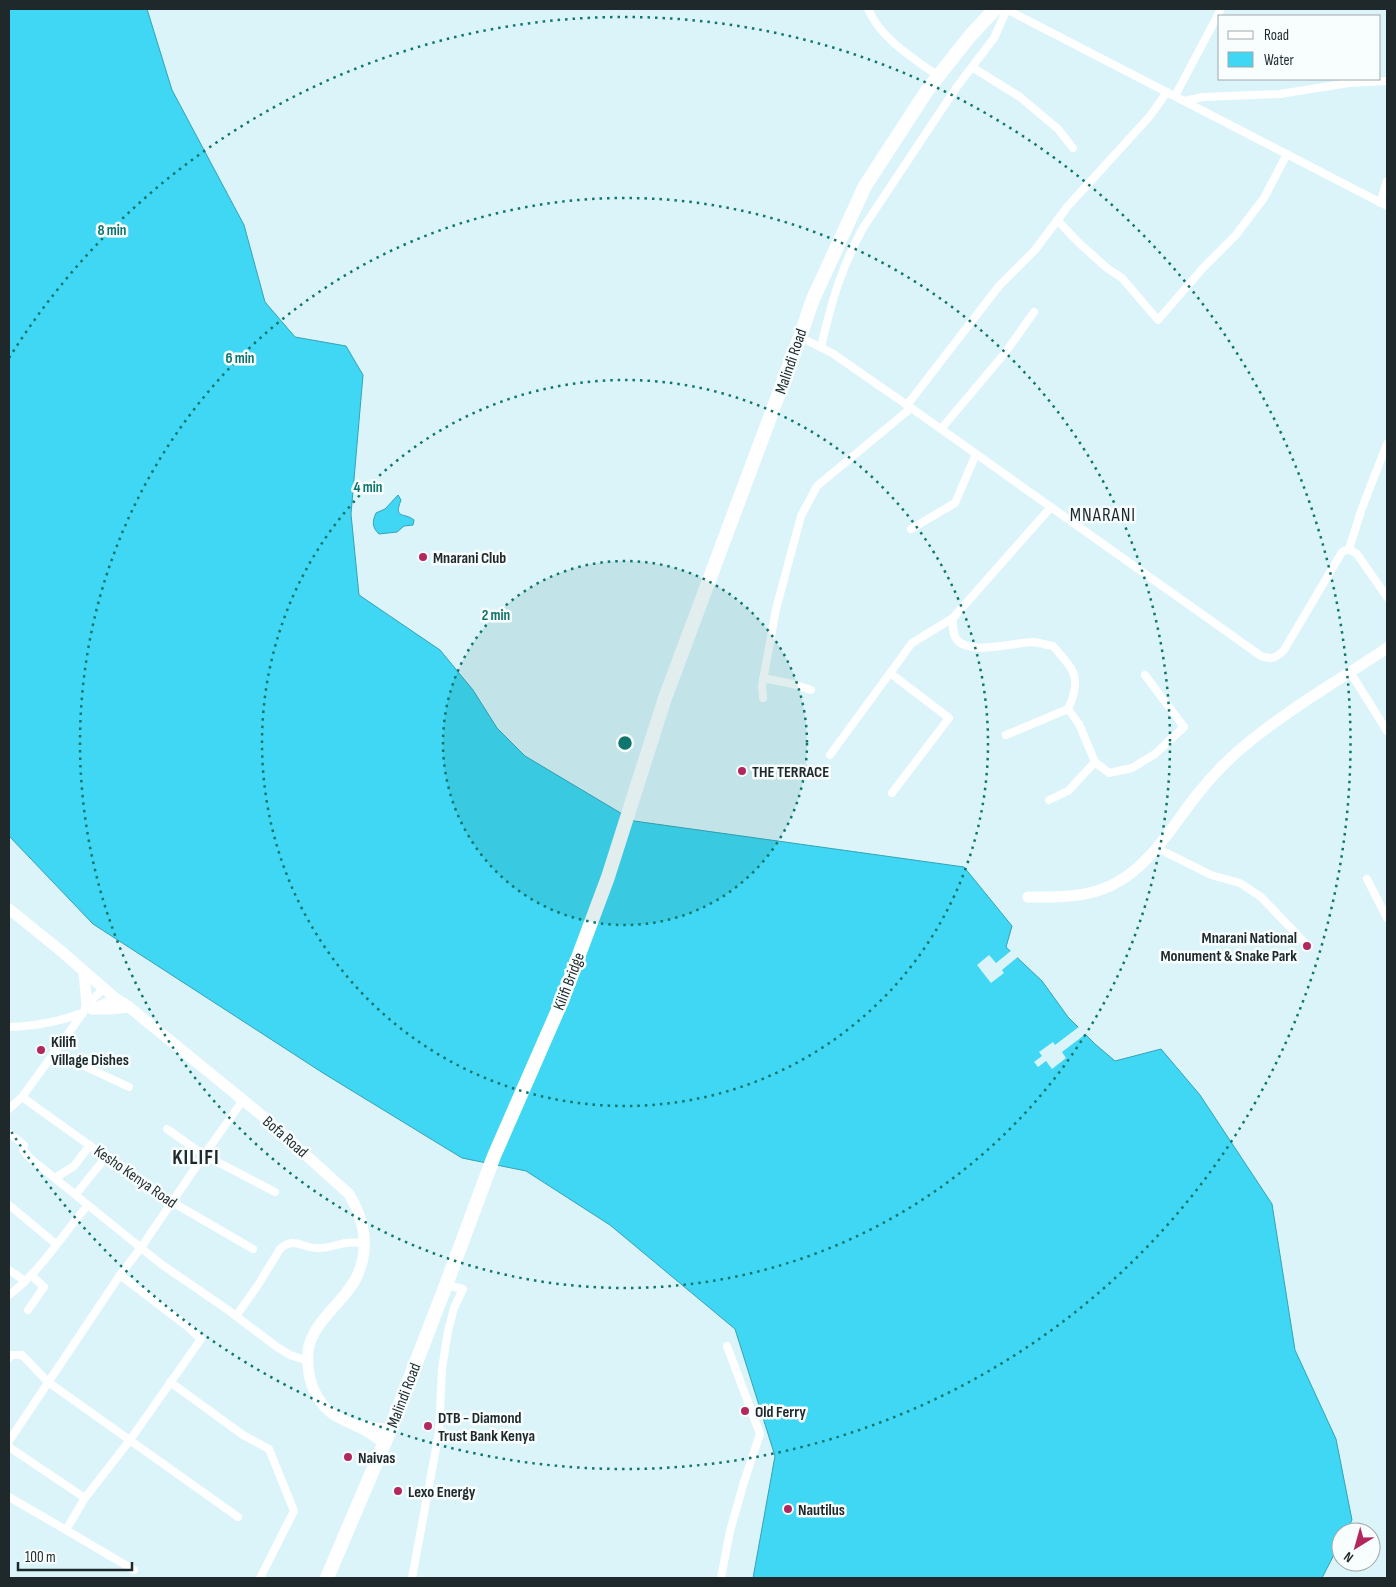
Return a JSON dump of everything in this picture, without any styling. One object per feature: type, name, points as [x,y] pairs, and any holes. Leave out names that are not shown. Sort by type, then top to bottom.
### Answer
[{"type":"highway","name":"Malindi Road","points":[[649,747],[703,593],[813,299],[865,186],[938,76],[970,36],[995,9]]},
{"type":"highway","name":"Kilifi Bridge","points":[[474,1211],[494,1156],[561,1002],[608,876],[649,747]]},
{"type":"highway","name":"Malindi Road","points":[[327,1578],[387,1436],[474,1211]]},
{"type":"street","points":[[868,9],[873,20],[886,36],[938,76]]},
{"type":"street","points":[[821,347],[833,298],[851,251],[868,221],[956,88],[994,38],[1006,9],[1384,204],[1387,181]]},
{"type":"street","points":[[1175,96],[1221,9]]},
{"type":"street","points":[[972,67],[1020,97],[1058,129],[1073,148]]},
{"type":"street","points":[[1184,101],[1203,97],[1280,94],[1348,83],[1387,81]]},
{"type":"street","points":[[763,698],[762,686],[776,609],[801,516],[817,486],[909,407],[999,286],[1035,250],[1082,190],[1150,116],[1167,92]]},
{"type":"street","points":[[1057,220],[1107,268],[1122,278],[1158,320],[1203,268],[1235,236],[1264,198],[1287,154]]},
{"type":"street","points":[[941,429],[1005,353],[1034,312]]},
{"type":"street","points":[[800,337],[821,347],[909,407],[1254,652],[1270,659],[1284,650],[1342,552],[1350,549]]},
{"type":"street","points":[[1350,549],[1362,508],[1387,444]]},
{"type":"street","points":[[911,529],[955,503],[976,454]]},
{"type":"street","points":[[830,755],[912,643],[953,618],[1051,507]]},
{"type":"street","points":[[1350,549],[1357,554],[1387,597]]},
{"type":"street","points":[[953,618],[953,634],[963,645],[981,647],[1034,642],[1053,646],[1073,672],[1073,700],[1068,709],[1006,735]]},
{"type":"street","points":[[1028,897],[1066,897],[1109,886],[1124,879],[1157,848],[1209,781],[1248,742],[1297,707],[1387,648]]},
{"type":"street","points":[[1350,672],[1387,731]]},
{"type":"street","points":[[890,673],[949,718],[892,793]]},
{"type":"street","points":[[1068,709],[1079,724],[1095,762],[1109,772],[1132,768],[1155,754],[1184,727],[1145,675]]},
{"type":"street","points":[[764,678],[811,690]]},
{"type":"street","points":[[1050,800],[1068,791],[1095,762]]},
{"type":"street","points":[[1157,848],[1211,875],[1240,883],[1262,897],[1306,944]]},
{"type":"street","points":[[1367,879],[1387,918]]},
{"type":"street","name":"Bofa Road","points":[[9,909],[115,998],[243,1100],[307,1154],[349,1194],[364,1227],[364,1257],[352,1286],[313,1336],[309,1345],[308,1362],[310,1378],[318,1397],[326,1408],[335,1415],[355,1426],[387,1436]]},
{"type":"street","points":[[84,972],[85,1011]]},
{"type":"street","points":[[9,1109],[22,1097],[104,988]]},
{"type":"street","points":[[9,1027],[30,1026],[64,1020],[115,998]]},
{"type":"street","points":[[85,1011],[128,1007]]},
{"type":"street","points":[[54,1052],[129,1087]]},
{"type":"street","name":"Kesho Kenya Road","points":[[22,1097],[166,1200],[253,1249]]},
{"type":"street","points":[[9,1441],[120,1275],[243,1100]]},
{"type":"street","points":[[166,1128],[204,1155],[275,1192]]},
{"type":"street","points":[[9,1133],[24,1145],[24,1153],[76,1194],[140,1249],[277,1347],[290,1355],[308,1362]]},
{"type":"street","points":[[55,1178],[74,1166],[90,1145]]},
{"type":"street","points":[[76,1194],[106,1156]]},
{"type":"street","points":[[9,1205],[56,1244]]},
{"type":"street","points":[[9,1295],[28,1278],[88,1205]]},
{"type":"street","points":[[236,1316],[280,1249],[288,1243],[293,1242],[315,1248],[347,1243],[365,1243]]},
{"type":"street","points":[[9,1270],[44,1287],[28,1310]]},
{"type":"street","points":[[66,1530],[85,1498],[130,1440],[200,1341],[200,1337],[120,1275]]},
{"type":"street","points":[[412,1578],[436,1450],[441,1406],[442,1369],[448,1332],[454,1308],[462,1289],[446,1285]]},
{"type":"street","points":[[721,1578],[730,1531],[760,1434],[727,1346]]},
{"type":"street","points":[[9,1358],[11,1355],[22,1355],[48,1382],[238,1517]]},
{"type":"street","points":[[170,1382],[243,1435],[269,1449],[294,1511],[260,1578]]},
{"type":"street","points":[[9,1447],[85,1498]]},
{"type":"street","points":[[9,1496],[134,1570]]},
{"type":"water","points":[[9,9],[147,9],[172,90],[244,225],[265,302],[295,337],[346,346],[363,375],[351,514],[359,595],[440,650],[473,690],[497,728],[525,756],[634,821],[964,867],[1012,926],[1006,947],[1042,981],[1068,1017],[1095,1044],[1115,1061],[1161,1049],[1200,1095],[1272,1204],[1295,1350],[1336,1439],[1352,1520],[1351,1522],[1331,1522],[1331,1560],[1322,1578],[753,1578],[775,1456],[735,1329],[610,1225],[526,1171],[462,1158],[323,1073],[93,924],[9,836]]},
{"type":"water","points":[[398,495],[401,500],[399,513],[414,520],[413,525],[404,526],[397,532],[379,534],[373,524],[376,513],[385,509]]},
{"type":"pier","points":[[1012,950],[1019,956],[1002,970],[1004,973],[991,983],[977,965],[989,955],[996,963]]},
{"type":"pier","points":[[1080,1026],[1087,1033],[1062,1052],[1066,1058],[1052,1069],[1046,1061],[1038,1067],[1034,1062],[1042,1056],[1039,1052],[1053,1042],[1055,1045]]},
{"type":"place","name":"Mnarani Club","points":[[423,557]]},
{"type":"place","name":"THE TERRACE","points":[[742,771]]},
{"type":"place","name":"Mnarani National Monument & Snake Park","points":[[1307,946]]},
{"type":"place","name":"Kilifi Village Dishes","points":[[41,1050]]},
{"type":"place","name":"Old Ferry","points":[[745,1411]]},
{"type":"place","name":"DTB - Diamond Trust Bank Kenya","points":[[428,1426]]},
{"type":"place","name":"Naivas","points":[[348,1457]]},
{"type":"place","name":"Lexo Energy","points":[[398,1491]]},
{"type":"place","name":"Nautilus","points":[[788,1509]]},
{"type":"district","name":"MNARANI","points":[[1103,514]]},
{"type":"district","name":"KILIFI","points":[[196,1157]]}]
